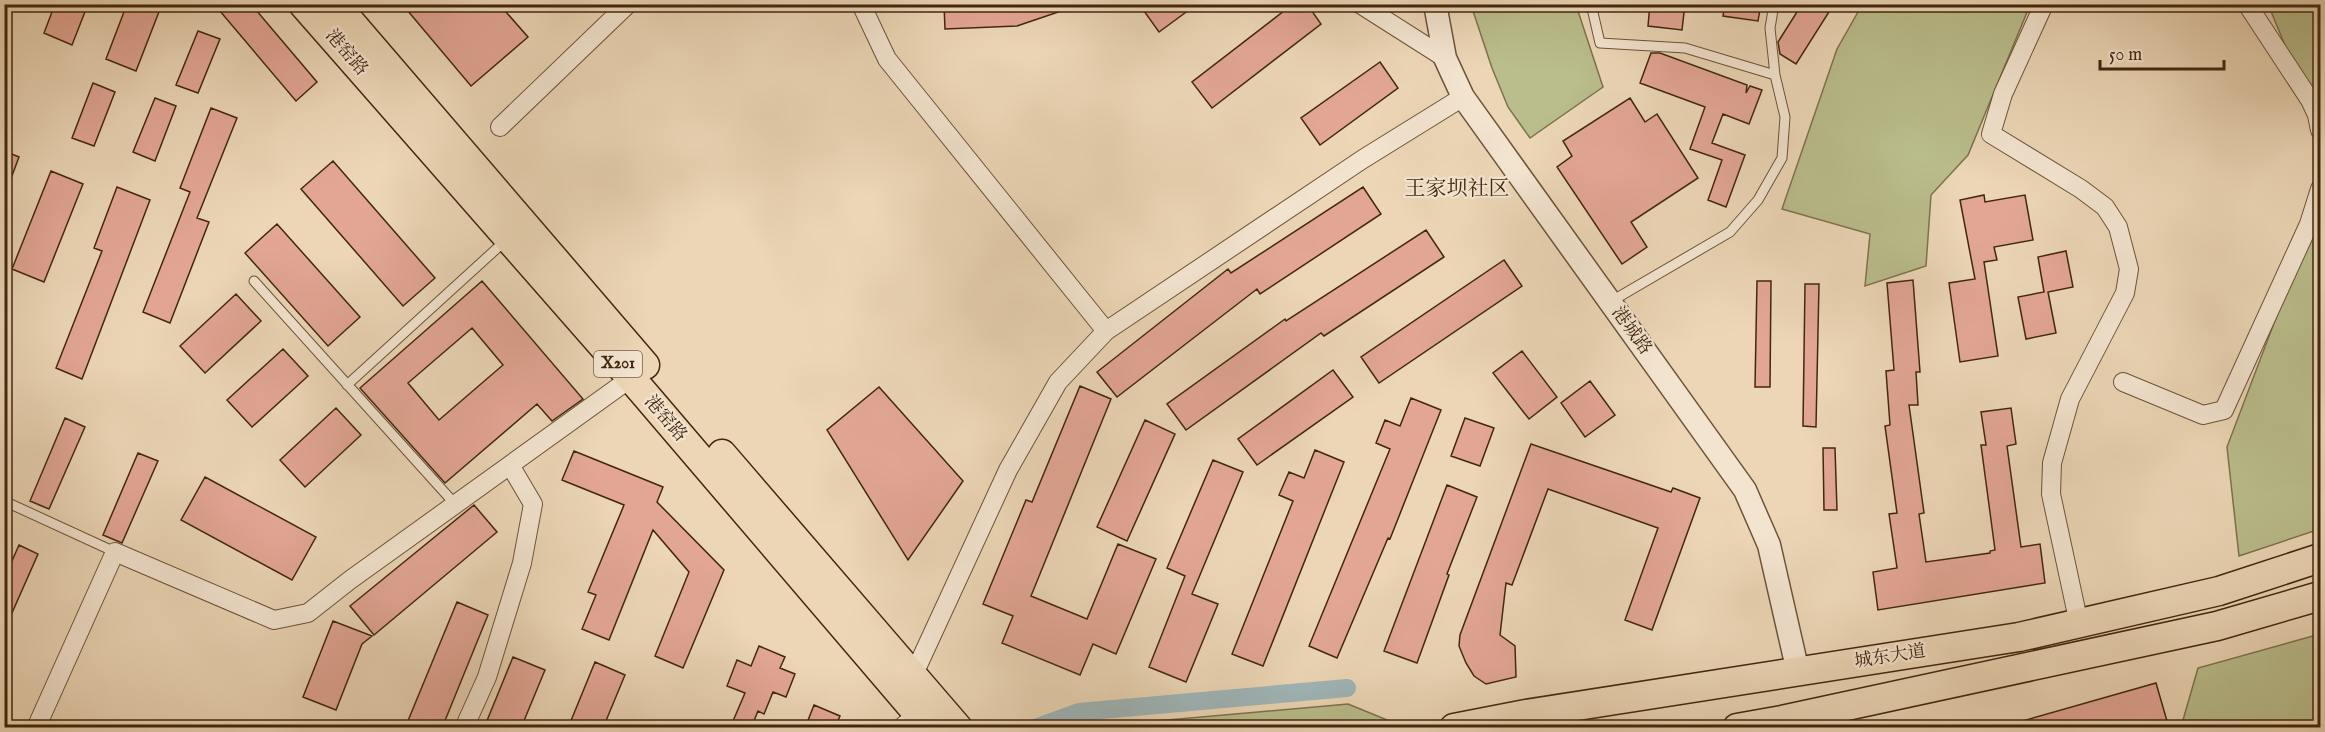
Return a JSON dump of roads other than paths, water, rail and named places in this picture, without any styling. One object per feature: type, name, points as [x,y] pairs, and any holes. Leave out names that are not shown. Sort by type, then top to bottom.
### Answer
[{"type":"main road","name":"港窑路","points":[[303,4],[929,722]]},
{"type":"main road","name":"港窑路","points":[[335,4],[913,676],[929,722]]},
{"type":"main road","name":"城东大道","points":[[1454,728],[2019,637],[2219,591],[2320,558]]},
{"type":"main road","name":"城东大道","points":[[1737,728],[2217,626],[2320,596]]},
{"type":"street","points":[[500,127],[628,4]]},
{"type":"street","points":[[861,4],[887,59],[1106,331]]},
{"type":"street","points":[[1360,4],[1445,58]]},
{"type":"street","name":"港城路","points":[[1435,4],[1445,58],[1463,97],[1745,490],[1769,545],[1798,672]]},
{"type":"street","points":[[2044,4],[2003,94],[1991,134],[2081,189],[2105,207],[2118,227],[2129,269],[2125,292],[2070,399],[2052,463],[2051,494],[2079,624]]},
{"type":"street","points":[[2247,4],[2310,100],[2317,115],[2320,130]]},
{"type":"street","points":[[913,676],[1008,470],[1058,382],[1106,331],[1363,159],[1463,97]]},
{"type":"street","points":[[2123,382],[2203,415],[2224,410],[2309,224],[2320,189]]},
{"type":"street","points":[[36,728],[115,552],[274,620],[308,613],[350,580],[631,378]]},
{"type":"street","points":[[464,728],[487,677],[522,563],[533,504],[510,465]]},
{"type":"lane","points":[[1591,4],[1600,43],[1685,48],[1775,75]]},
{"type":"lane","points":[[1610,302],[1730,232],[1758,200],[1782,158],[1785,117],[1775,75],[1770,27],[1774,4]]},
{"type":"lane","points":[[347,384],[508,238]]},
{"type":"lane","points":[[254,281],[455,504]]},
{"type":"lane","points":[[4,501],[115,552]]},
{"type":"waterway","points":[[1035,728],[1079,712],[1347,688]]},
{"type":"district","name":"王家坝社区","points":[[1457,189]]}]
